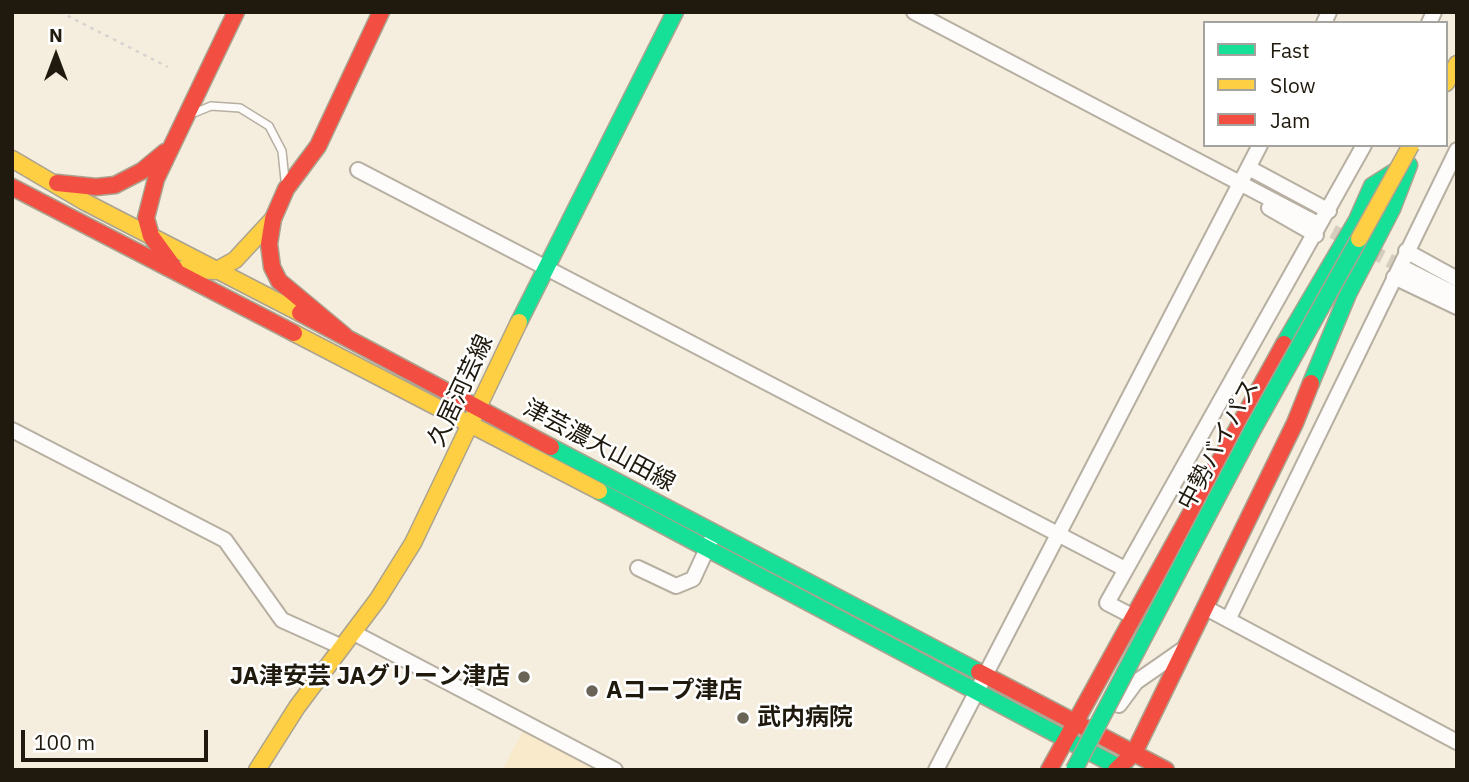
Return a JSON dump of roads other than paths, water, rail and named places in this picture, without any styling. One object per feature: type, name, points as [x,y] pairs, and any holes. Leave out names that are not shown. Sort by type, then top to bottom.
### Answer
[{"type":"main road","points":[[236,12],[170,148],[149,198],[146,218],[151,236],[172,269],[215,271],[235,260],[273,219]]},
{"type":"main road","name":"久居河芸線","points":[[257,770],[297,707],[354,633],[413,543],[545,268],[675,12]]},
{"type":"main road","points":[[345,336],[279,281],[270,257],[273,219],[286,189],[318,146],[378,14]]},
{"type":"main road","points":[[1448,80],[1457,64]]},
{"type":"main road","points":[[1120,769],[1134,753],[1295,423],[1349,294],[1392,209],[1413,147]]},
{"type":"main road","points":[[1049,770],[1073,740],[1079,722],[1247,407],[1357,220],[1372,186],[1402,167],[1413,147]]},
{"type":"main road","name":"中勢バイパス","points":[[1074,770],[1247,440],[1413,147]]},
{"type":"main road","points":[[57,183],[96,187],[114,185],[142,171],[170,148]]},
{"type":"main road","name":"津芸濃大山田線","points":[[12,159],[57,183],[85,202],[345,336],[476,408],[977,692],[1073,740],[1120,769]]},
{"type":"main road","name":"津芸濃大山田線","points":[[12,187],[470,426],[986,674],[1166,770]]},
{"type":"street","points":[[914,12],[1315,228]]},
{"type":"street","points":[[936,770],[1259,147]]},
{"type":"street","points":[[1135,617],[1107,603],[1315,228],[1329,211],[1363,147]]},
{"type":"street","points":[[1228,620],[1457,150]]},
{"type":"street","points":[[1249,167],[1329,211]]},
{"type":"street","points":[[358,170],[1125,569]]},
{"type":"street","points":[[1406,251],[1457,279]]},
{"type":"street","points":[[1399,272],[1457,295]]},
{"type":"street","points":[[1399,272],[1457,307]]},
{"type":"street","points":[[12,430],[226,540],[282,620],[342,647]]},
{"type":"street","points":[[638,568],[676,586],[693,579],[711,540]]},
{"type":"street","points":[[1206,608],[1457,742]]},
{"type":"street","points":[[354,633],[614,770]]},
{"type":"street","points":[[1073,740],[1099,733],[1136,682],[1186,648]]},
{"type":"street","points":[[1089,770],[1099,755],[1118,743]]},
{"type":"lane","points":[[187,115],[211,106],[240,108],[269,127],[282,151],[286,189]]},
{"type":"tunnel","points":[[1314,222],[1404,268]]},
{"type":"place","name":"JA津安芸 JAグリーン津店","points":[[524,677]]},
{"type":"place","name":"Aコープ津店","points":[[592,691]]},
{"type":"place","name":"武内病院","points":[[743,718]]}]
